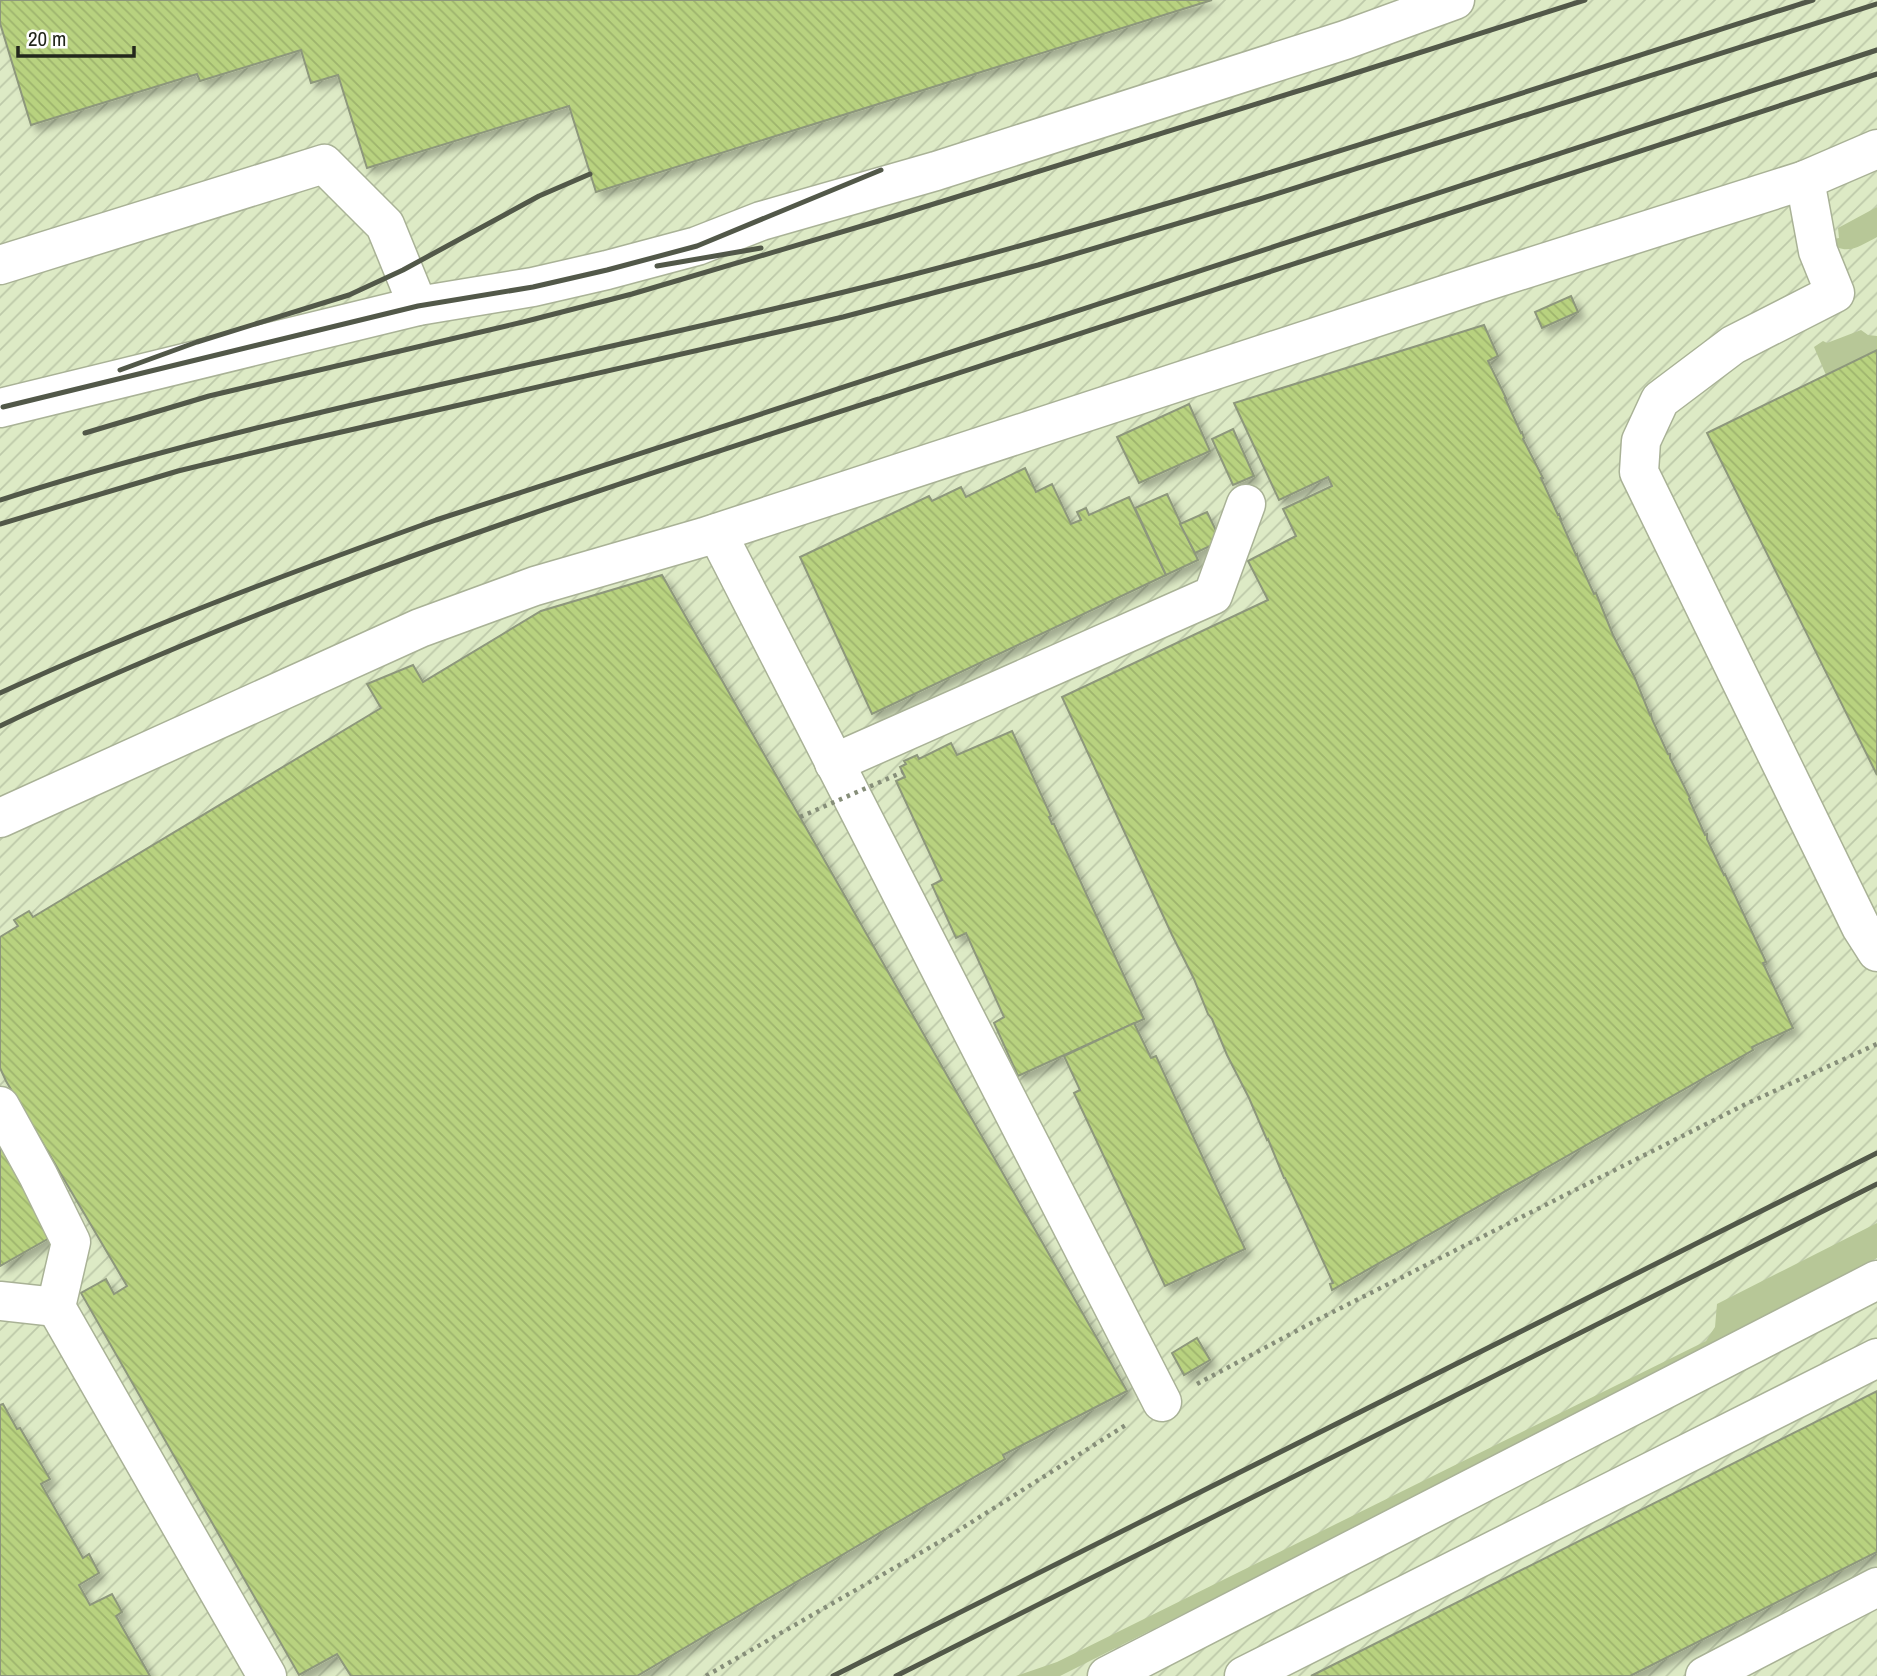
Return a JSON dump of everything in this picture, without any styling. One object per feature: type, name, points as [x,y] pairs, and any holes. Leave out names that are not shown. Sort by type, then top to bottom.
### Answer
[{"type":"street","points":[[0,408],[418,306],[533,287],[697,246],[761,221],[936,172],[1345,40],[1455,0]]},
{"type":"street","points":[[0,818],[420,628],[535,586],[717,533],[1805,180],[1877,149]]},
{"type":"street","points":[[0,265],[324,164],[385,225],[418,306]]},
{"type":"street","points":[[1805,180],[1818,251],[1835,293],[1733,345],[1660,400],[1641,441],[1639,472],[1861,927],[1877,952]]},
{"type":"street","points":[[834,763],[1213,595],[1245,504]]},
{"type":"street","points":[[717,533],[1162,1402]]},
{"type":"street","points":[[0,1106],[71,1242],[56,1307],[267,1676]]},
{"type":"street","points":[[1107,1676],[1877,1280]]},
{"type":"street","points":[[0,1301],[56,1307]]},
{"type":"street","points":[[1244,1676],[1877,1359]]},
{"type":"street","points":[[1705,1676],[1877,1587]]},
{"type":"path","points":[[800,817],[903,772]]},
{"type":"path","points":[[706,1676],[948,1537],[1162,1402],[1313,1322],[1721,1116],[1877,1044]]},
{"type":"shaded area","points":[[0,0],[1877,0],[1877,1676],[0,1676]]},
{"type":"shaded area","points":[[1877,207],[1877,237],[1852,249],[1840,248],[1829,240],[1839,238],[1838,228]]},
{"type":"shaded area","points":[[1861,330],[1868,335],[1877,336],[1877,350],[1826,375],[1814,347],[1823,341],[1827,343]]},
{"type":"shaded area","points":[[1877,1223],[1877,1258],[1756,1326],[1060,1676],[1016,1676],[1057,1662],[1706,1341],[1715,1327],[1717,1304]]},
{"type":"building","points":[[0,0],[1212,0],[596,192],[569,106],[367,168],[338,75],[311,83],[301,50],[200,81],[197,74],[31,125],[0,23]]},
{"type":"building","points":[[1571,296],[1578,312],[1542,328],[1535,312]]},
{"type":"building","points":[[1484,325],[1498,356],[1488,361],[1766,962],[1763,963],[1793,1028],[1752,1047],[1753,1050],[1332,1290],[1330,1284],[1333,1283],[1268,1139],[1062,697],[1268,600],[1248,561],[1296,536],[1283,509],[1332,486],[1328,477],[1279,500],[1234,403]]},
{"type":"building","points":[[1877,350],[1877,775],[1707,433]]},
{"type":"building","points":[[1189,404],[1210,451],[1139,483],[1117,437]]},
{"type":"building","points":[[1233,429],[1254,476],[1233,485],[1212,439]]},
{"type":"building","points":[[1025,468],[1036,492],[1052,484],[1071,524],[1081,520],[1077,512],[1086,508],[1089,515],[1129,497],[1166,575],[872,714],[800,557],[929,496],[932,501],[961,487],[966,497]]},
{"type":"building","points":[[1167,494],[1198,560],[1166,575],[1135,508]]},
{"type":"building","points":[[1207,512],[1221,541],[1195,553],[1180,524]]},
{"type":"building","points":[[662,575],[1127,1391],[1003,1455],[1005,1459],[637,1676],[351,1676],[337,1654],[299,1675],[81,1293],[106,1279],[114,1294],[127,1286],[0,1068],[0,937],[18,926],[14,920],[29,911],[33,917],[381,708],[367,684],[413,665],[423,682],[541,611]]},
{"type":"building","points":[[1012,731],[1051,816],[1049,817],[1052,824],[1144,1019],[1018,1076],[994,1023],[1004,1017],[966,933],[956,938],[932,885],[942,880],[896,781],[905,777],[900,767],[906,764],[904,761],[917,755],[919,759],[951,743],[957,755]]},
{"type":"building","points":[[1134,1023],[1151,1058],[1156,1056],[1245,1249],[1165,1286],[1074,1093],[1080,1090],[1064,1056]]},
{"type":"building","points":[[0,1144],[53,1236],[0,1266]]},
{"type":"building","points":[[1197,1338],[1210,1360],[1184,1375],[1172,1353]]},
{"type":"building","points":[[1877,1391],[1877,1552],[1630,1676],[1311,1676]]},
{"type":"building","points":[[3,1404],[50,1479],[41,1484],[83,1558],[89,1554],[99,1573],[79,1585],[90,1605],[112,1594],[122,1612],[116,1616],[150,1676],[0,1676],[0,1405]]},
{"type":"railway","points":[[85,433],[209,396],[632,294],[882,220],[1585,0]]},
{"type":"railway","points":[[0,500],[223,436],[788,306],[1015,247],[1358,145],[1813,0]]},
{"type":"railway","points":[[0,524],[178,471],[843,317],[1038,265],[1260,199],[1877,4]]},
{"type":"railway","points":[[0,693],[216,602],[436,520],[1877,50]]},
{"type":"railway","points":[[0,726],[183,645],[441,545],[703,456],[1877,74]]},
{"type":"railway","points":[[3,407],[418,306],[533,287],[697,246],[881,170]]},
{"type":"railway","points":[[120,370],[197,342],[349,295],[403,270],[539,196],[590,174]]},
{"type":"railway","points":[[657,266],[761,248]]},
{"type":"railway","points":[[833,1676],[1877,1153]]},
{"type":"railway","points":[[896,1676],[1877,1184]]}]
